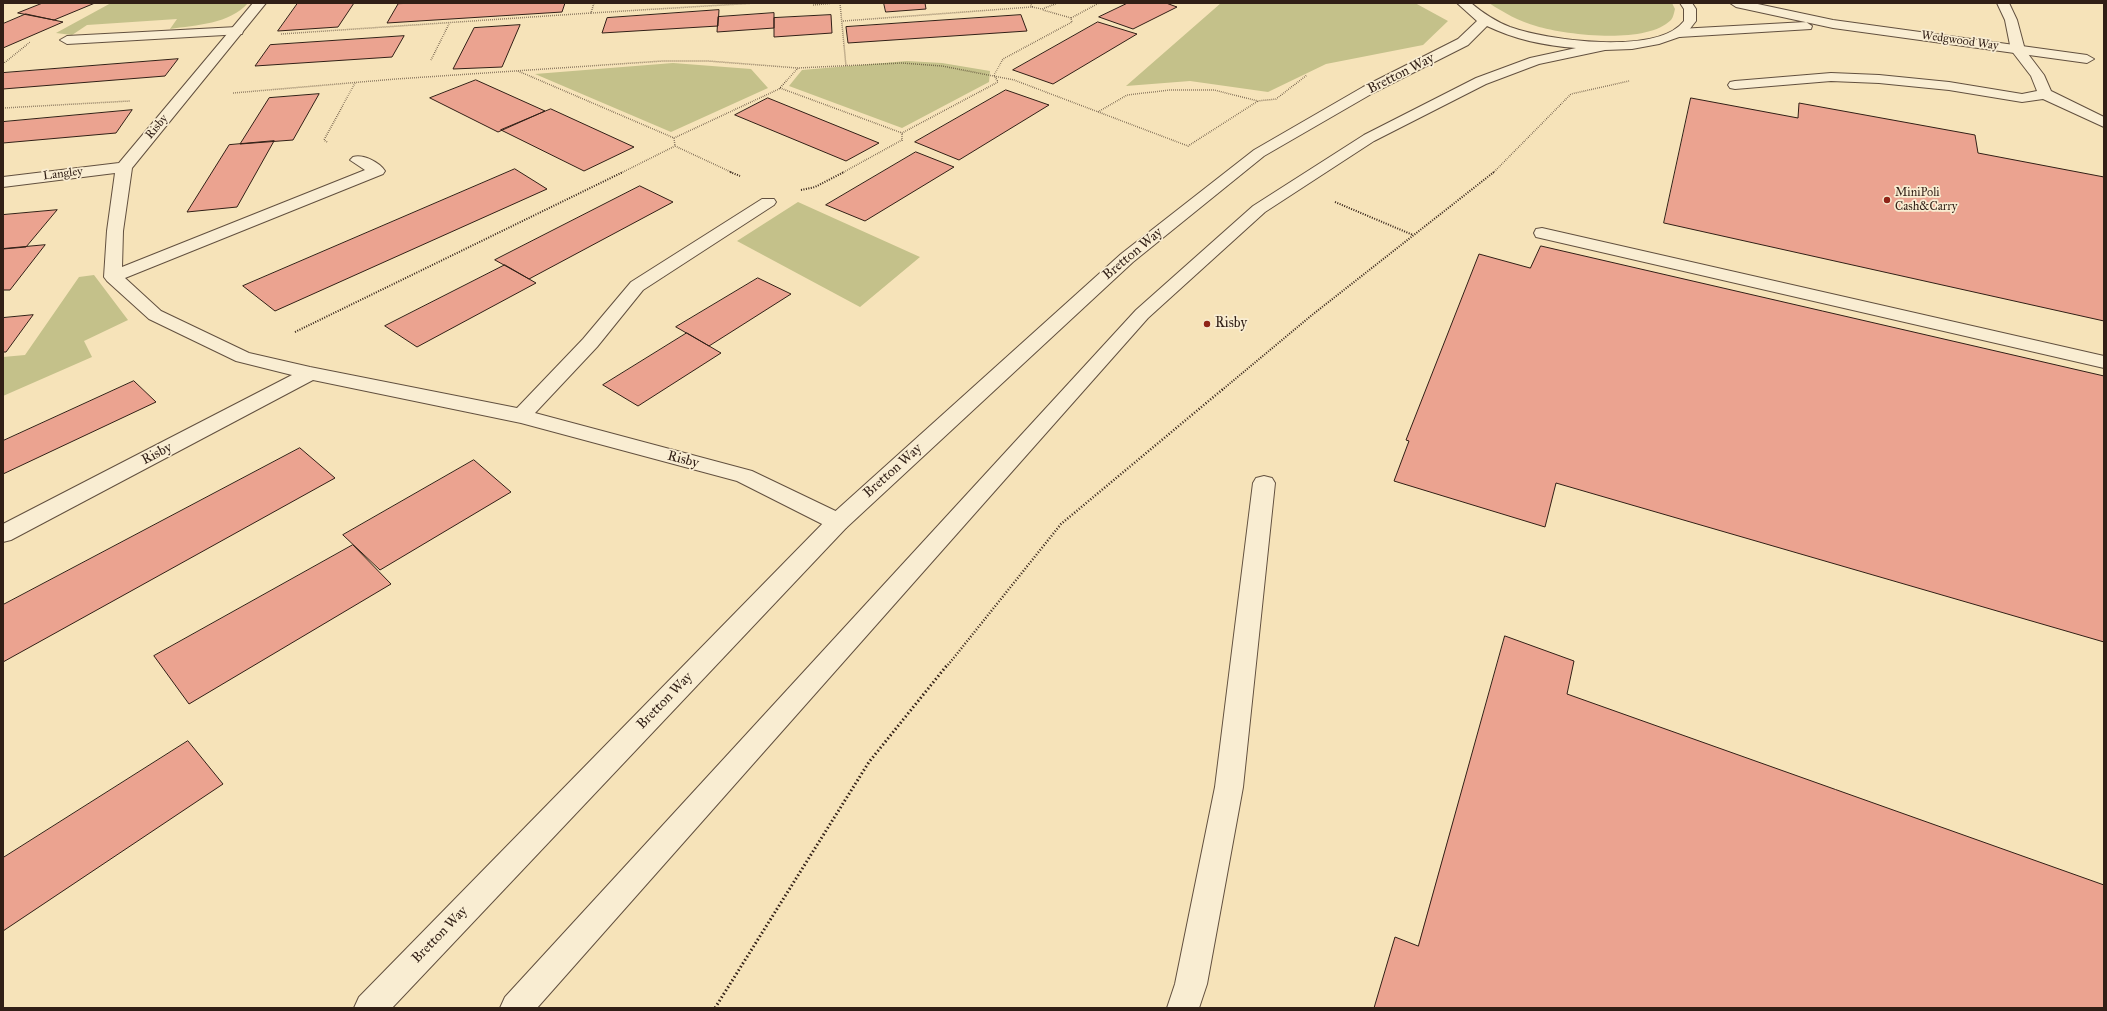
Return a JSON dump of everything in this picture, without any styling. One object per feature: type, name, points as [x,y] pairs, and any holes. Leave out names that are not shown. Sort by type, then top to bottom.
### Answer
[{"type":"street","name":"Risby","points":[[124,167],[260,3]]},
{"type":"street","points":[[1463,3],[1468,9],[1486,20],[1523,35],[1562,43],[1601,47]]},
{"type":"street","points":[[516,1008],[1142,314],[1259,209],[1369,138],[1481,81],[1535,61],[1601,47],[1645,44],[1663,40],[1679,33],[1690,21],[1690,9],[1686,3]]},
{"type":"street","name":"Wedgwood Way","points":[[1736,3],[1833,24],[2087,59]]},
{"type":"street","points":[[2003,3],[2011,20],[2018,50],[2026,63],[2037,75],[2045,94]]},
{"type":"street","name":"Bretton Way","points":[[370,1008],[838,522],[1127,258],[1259,153],[1368,90],[1463,42],[1486,20]]},
{"type":"street","name":"Wedgwood Way","points":[[1679,33],[1833,24]]},
{"type":"street","points":[[67,40],[234,34]]},
{"type":"street","points":[[1735,85],[1832,77],[1878,79],[1949,86],[2022,98],[2045,94],[2104,123]]},
{"type":"street","points":[[2064,103],[2104,106]]},
{"type":"street","points":[[124,167],[115,231],[113,277],[377,171],[358,160]]},
{"type":"street","name":"Langley","points":[[3,182],[124,167]]},
{"type":"street","points":[[521,416],[590,343],[637,286],[774,198]]},
{"type":"street","points":[[1542,233],[2104,362]]},
{"type":"street","name":"Risby","points":[[113,277],[155,315],[243,357],[310,373],[521,416],[744,476],[838,522]]},
{"type":"street","name":"Risby","points":[[3,534],[310,373]]},
{"type":"street","points":[[1183,1008],[1191,984],[1230,786],[1264,483]]},
{"type":"path","points":[[591,13],[594,3]]},
{"type":"path","points":[[234,34],[449,24],[591,13],[756,3]]},
{"type":"path","points":[[813,3],[835,3]]},
{"type":"path","points":[[840,3],[843,21],[846,66]]},
{"type":"path","points":[[1030,3],[1032,7]]},
{"type":"path","points":[[1042,9],[1058,3]]},
{"type":"path","points":[[843,21],[1032,7],[1071,18],[1099,3]]},
{"type":"path","points":[[994,75],[1003,59],[1072,22],[1071,18]]},
{"type":"path","points":[[431,60],[449,24]]},
{"type":"path","points":[[3,108],[181,98],[356,82],[663,61],[708,61],[798,68],[909,63],[942,66],[1014,80],[1188,146],[1258,101]]},
{"type":"path","points":[[518,70],[674,138],[780,88],[798,68]]},
{"type":"path","points":[[780,88],[902,133],[998,82],[994,75]]},
{"type":"path","points":[[1097,112],[1127,95],[1170,90],[1214,90],[1258,101],[1276,99],[1307,75]]},
{"type":"path","points":[[714,1008],[869,762],[1060,524],[1312,315],[1494,172],[1571,94],[1631,81]]},
{"type":"path","points":[[356,82],[324,140],[358,160]]},
{"type":"path","points":[[675,146],[774,198],[815,187],[902,140],[902,133]]},
{"type":"path","points":[[674,138],[675,146]]},
{"type":"path","points":[[243,357],[675,146]]},
{"type":"path","points":[[1328,199],[1414,235]]},
{"type":"shaded area","points":[[111,3],[248,3],[241,10],[232,15],[201,25],[170,29],[177,19],[87,25],[72,35],[56,33]]},
{"type":"shaded area","points":[[1221,3],[1415,3],[1448,21],[1423,45],[1326,64],[1268,92],[1190,81],[1126,86]]},
{"type":"shaded area","points":[[1489,3],[1672,3],[1675,9],[1671,20],[1659,28],[1644,33],[1605,36],[1585,35],[1536,26],[1524,22]]},
{"type":"shaded area","points":[[907,61],[942,63],[990,71],[989,82],[902,128],[789,86],[802,70]]},
{"type":"shaded area","points":[[673,63],[751,69],[768,88],[671,132],[535,74]]},
{"type":"shaded area","points":[[798,202],[920,257],[860,307],[737,241]]},
{"type":"shaded area","points":[[94,275],[128,320],[84,341],[92,357],[3,396],[3,357],[25,355],[79,277]]},
{"type":"building","points":[[43,3],[95,3],[54,20],[18,13]]},
{"type":"building","points":[[298,3],[354,3],[338,27],[278,31]]},
{"type":"building","points":[[565,3],[562,12],[387,23],[398,4]]},
{"type":"building","points":[[884,3],[925,3],[926,9],[886,12]]},
{"type":"building","points":[[1128,3],[1166,3],[1177,7],[1133,29],[1099,17]]},
{"type":"building","points":[[719,10],[718,26],[602,33],[607,18]]},
{"type":"building","points":[[774,13],[774,28],[717,32],[718,17]]},
{"type":"building","points":[[26,14],[63,22],[3,48],[3,24]]},
{"type":"building","points":[[831,15],[832,33],[774,37],[774,18]]},
{"type":"building","points":[[1021,15],[1027,31],[848,43],[846,27]]},
{"type":"building","points":[[1098,22],[1137,34],[1053,84],[1013,70]]},
{"type":"building","points":[[520,25],[502,67],[453,69],[474,28]]},
{"type":"building","points":[[404,36],[392,57],[255,66],[270,45]]},
{"type":"building","points":[[178,59],[165,76],[3,89],[3,73]]},
{"type":"building","points":[[476,80],[545,111],[498,132],[430,98]]},
{"type":"building","points":[[1006,90],[1049,105],[959,160],[915,142]]},
{"type":"building","points":[[319,94],[293,140],[240,144],[269,98]]},
{"type":"building","points":[[768,98],[879,143],[846,161],[735,115]]},
{"type":"building","name":"MiniPoli Cash&Carry","points":[[1691,98],[1798,118],[1799,103],[1975,135],[1978,153],[2104,177],[2104,321],[1664,223]]},
{"type":"building","points":[[551,109],[634,147],[584,171],[501,130]]},
{"type":"building","points":[[132,110],[116,133],[3,143],[3,122]]},
{"type":"building","points":[[274,141],[237,207],[187,212],[229,145]]},
{"type":"building","points":[[916,152],[954,167],[865,221],[826,205]]},
{"type":"building","points":[[515,169],[547,189],[275,311],[243,286]]},
{"type":"building","points":[[640,186],[673,202],[529,279],[495,260]]},
{"type":"building","points":[[57,210],[26,247],[3,249],[3,215]]},
{"type":"building","points":[[45,245],[10,290],[3,290],[3,249]]},
{"type":"building","points":[[1541,246],[2104,376],[2104,642],[1556,483],[1545,527],[1394,481],[1409,441],[1406,440],[1479,254],[1530,268]]},
{"type":"building","points":[[505,265],[536,283],[417,347],[385,326]]},
{"type":"building","points":[[758,278],[791,294],[709,346],[676,327]]},
{"type":"building","points":[[33,315],[6,352],[3,352],[3,318]]},
{"type":"building","points":[[687,333],[721,353],[638,406],[603,385]]},
{"type":"building","points":[[134,381],[156,402],[3,474],[3,441]]},
{"type":"building","points":[[300,448],[335,478],[3,662],[3,605]]},
{"type":"building","points":[[474,460],[511,492],[380,570],[343,535]]},
{"type":"building","points":[[353,545],[391,584],[189,704],[154,656]]},
{"type":"building","points":[[1505,636],[1574,661],[1567,694],[2104,885],[2104,1008],[1374,1008],[1395,937],[1418,946]]},
{"type":"building","points":[[188,741],[223,784],[3,931],[3,858]]},
{"type":"place","name":"MiniPoli Cash&Carry","points":[[1887,200]]},
{"type":"place","name":"Risby","points":[[1207,324]]}]
